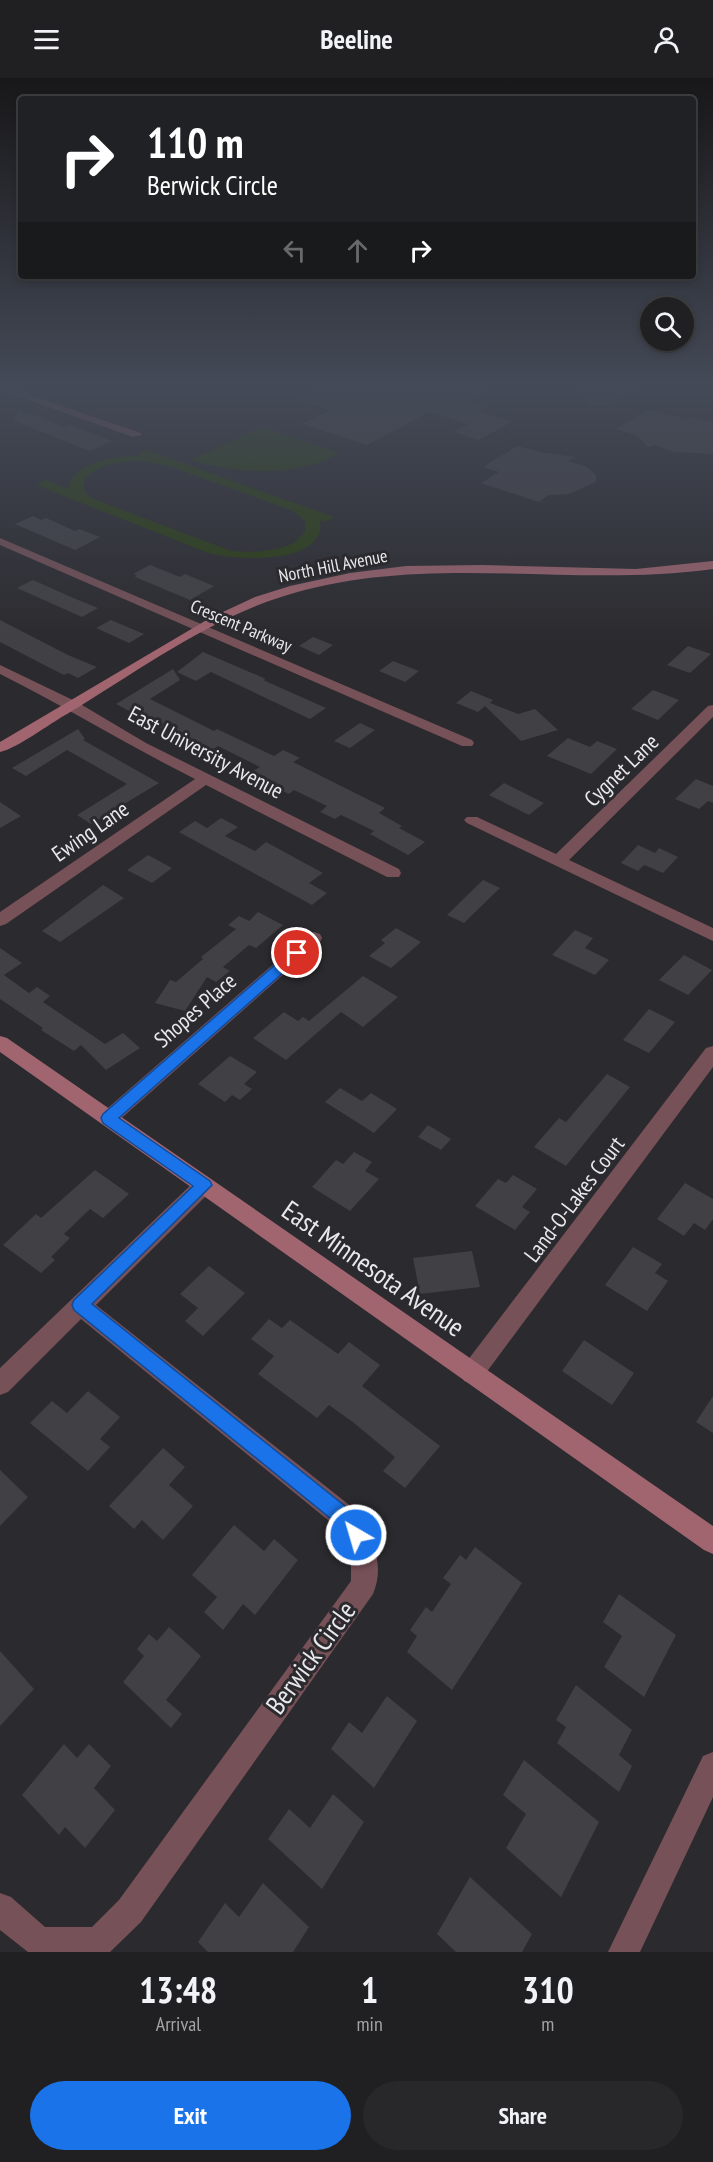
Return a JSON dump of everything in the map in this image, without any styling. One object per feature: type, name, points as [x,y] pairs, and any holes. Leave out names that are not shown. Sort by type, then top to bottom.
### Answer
[{"type":"street","name":"Crescent Parkway","points":[[0,541],[467,743]]},
{"type":"street","name":"North Hill Avenue","points":[[0,748],[200,628],[260,600],[294,589],[380,573],[449,568],[654,573],[713,565]]},
{"type":"street","name":"East University Avenue","points":[[0,669],[72,705],[141,746],[393,873]]},
{"type":"street","name":"Cygnet Lane","points":[[558,861],[713,709]]},
{"type":"street","name":"Ewing Lane","points":[[0,921],[205,779]]},
{"type":"street","points":[[472,820],[713,935]]},
{"type":"street","name":"Shopes Place","points":[[108,1118],[314,938]]},
{"type":"street","name":"East Minnesota Avenue","points":[[0,1042],[713,1541]]},
{"type":"street","name":"Land-O-Lakes Court","points":[[472,1373],[713,1053]]},
{"type":"street","points":[[0,1384],[204,1185]]},
{"type":"street","name":"Berwick Circle","points":[[0,1908],[10,1919],[40,1942],[98,1942],[130,1911],[364,1585],[364,1550],[348,1520],[80,1305]]},
{"type":"street","points":[[624,1952],[713,1766]]},
{"type":"green space","points":[[78,472],[92,472],[85,478],[83,488],[96,500],[231,551],[256,552],[281,548],[294,543],[305,532],[305,521],[293,511],[187,472],[209,472],[334,517],[325,522],[320,520],[318,535],[309,546],[294,553],[255,558],[218,555],[36,485],[46,480],[68,489],[71,480]]},
{"type":"building","points":[[498,472],[593,472],[596,475],[596,482],[569,494],[548,495],[539,502],[481,483]]},
{"type":"building","points":[[33,516],[41,520],[46,518],[75,531],[79,529],[100,537],[75,550],[15,524]]},
{"type":"building","points":[[150,565],[180,577],[185,574],[214,586],[190,600],[135,577],[137,575],[133,574]]},
{"type":"building","points":[[33,580],[98,608],[82,617],[17,588]]},
{"type":"building","points":[[0,620],[68,655],[97,667],[78,678],[68,673],[64,675],[0,642]]},
{"type":"building","points":[[111,620],[144,634],[129,643],[96,628]]},
{"type":"building","points":[[313,637],[333,645],[319,655],[299,646]]},
{"type":"building","points":[[688,646],[711,654],[690,673],[667,665]]},
{"type":"building","points":[[203,652],[326,708],[310,719],[211,672],[196,681],[177,672]]},
{"type":"building","points":[[393,661],[419,671],[405,682],[379,671]]},
{"type":"building","points":[[173,669],[180,680],[150,699],[214,731],[217,729],[274,756],[283,750],[300,758],[293,762],[385,808],[379,813],[402,826],[399,828],[425,842],[408,855],[370,834],[374,831],[341,815],[335,819],[320,812],[327,806],[294,790],[289,794],[248,774],[260,767],[218,746],[208,753],[116,704]]},
{"type":"building","points":[[653,690],[679,700],[658,720],[631,709]]},
{"type":"building","points":[[471,691],[493,700],[490,703],[518,714],[535,709],[558,730],[521,741],[485,706],[478,712],[456,703]]},
{"type":"building","points":[[360,723],[375,730],[350,748],[334,741]]},
{"type":"building","points":[[78,729],[85,739],[83,740],[159,783],[91,824],[77,815],[127,784],[67,750],[26,776],[12,768]]},
{"type":"building","points":[[568,738],[590,747],[597,741],[617,749],[591,774],[547,756]]},
{"type":"building","points":[[696,779],[713,786],[713,803],[708,801],[699,809],[675,799]]},
{"type":"building","points":[[504,783],[544,803],[529,815],[489,795]]},
{"type":"building","points":[[0,802],[21,816],[0,828]]},
{"type":"building","points":[[221,818],[238,827],[225,836],[255,851],[266,842],[323,873],[309,883],[327,893],[312,905],[179,832],[195,821],[207,828]]},
{"type":"building","points":[[638,845],[655,853],[659,848],[678,857],[663,873],[644,865],[638,871],[621,863]]},
{"type":"building","points":[[148,855],[172,868],[152,883],[127,870]]},
{"type":"building","points":[[483,880],[500,888],[464,923],[447,915]]},
{"type":"building","points":[[103,885],[124,898],[60,942],[42,931]]},
{"type":"building","points":[[258,912],[283,925],[256,948],[249,945],[223,967],[230,971],[216,982],[207,977],[185,1011],[155,1003],[170,980],[176,982],[203,959],[201,957],[236,929],[228,925],[239,916],[249,921]]},
{"type":"building","points":[[396,928],[421,942],[391,968],[369,956],[385,943],[381,940]]},
{"type":"building","points":[[575,930],[593,938],[585,948],[609,960],[595,975],[552,955]]},
{"type":"building","points":[[0,948],[22,963],[4,975],[29,993],[37,987],[50,996],[43,1002],[105,1044],[123,1033],[140,1048],[106,1070],[81,1045],[74,1051],[41,1030],[43,1028],[0,999]]},
{"type":"building","points":[[684,955],[712,970],[688,995],[659,980]]},
{"type":"building","points":[[363,976],[398,997],[363,1027],[341,1012],[286,1060],[253,1038],[284,1012],[298,1021],[303,1017],[309,1021]]},
{"type":"building","points":[[649,1009],[675,1022],[649,1053],[623,1040]]},
{"type":"building","points":[[230,1056],[257,1072],[244,1084],[252,1089],[240,1100],[232,1095],[225,1102],[198,1084]]},
{"type":"building","points":[[607,1074],[630,1087],[566,1166],[534,1147],[559,1118],[566,1122]]},
{"type":"building","points":[[340,1088],[362,1101],[371,1093],[397,1109],[374,1133],[325,1102]]},
{"type":"building","points":[[428,1125],[451,1139],[441,1150],[418,1137]]},
{"type":"building","points":[[354,1152],[372,1162],[365,1171],[379,1179],[350,1211],[312,1187],[336,1160],[343,1164]]},
{"type":"building","points":[[95,1170],[129,1194],[103,1218],[90,1209],[64,1234],[70,1238],[51,1257],[55,1260],[41,1273],[3,1245],[36,1214],[41,1218]]},
{"type":"building","points":[[513,1175],[537,1189],[522,1207],[530,1212],[515,1230],[475,1206],[498,1179],[506,1183]]},
{"type":"building","points":[[685,1183],[713,1199],[713,1219],[705,1230],[694,1223],[684,1236],[657,1219]]},
{"type":"building","points":[[633,1247],[662,1264],[655,1273],[668,1281],[647,1311],[605,1285]]},
{"type":"building","points":[[472,1251],[480,1287],[420,1294],[413,1258]]},
{"type":"building","points":[[209,1266],[245,1293],[203,1336],[185,1321],[198,1308],[180,1294]]},
{"type":"building","points":[[269,1319],[282,1328],[290,1320],[338,1354],[349,1342],[380,1365],[362,1386],[440,1446],[405,1488],[383,1471],[395,1457],[354,1423],[329,1405],[317,1418],[258,1374],[274,1356],[251,1339]]},
{"type":"building","points":[[584,1340],[634,1373],[612,1405],[562,1371]]},
{"type":"building","points":[[88,1391],[120,1417],[100,1439],[110,1447],[88,1471],[30,1423],[52,1401],[67,1413]]},
{"type":"building","points":[[713,1396],[713,1433],[696,1422]]},
{"type":"building","points":[[163,1448],[185,1467],[169,1485],[193,1506],[163,1540],[142,1520],[134,1529],[109,1506]]},
{"type":"building","points":[[0,1470],[28,1497],[0,1526]]},
{"type":"building","points":[[234,1525],[264,1551],[274,1539],[298,1560],[255,1615],[243,1604],[223,1630],[204,1612],[217,1597],[192,1575]]},
{"type":"building","points":[[475,1547],[522,1583],[452,1690],[407,1652],[417,1636],[410,1630],[426,1607],[432,1612],[451,1584],[443,1578],[460,1555],[466,1560]]},
{"type":"building","points":[[619,1594],[676,1635],[644,1697],[604,1667],[622,1636],[603,1622]]},
{"type":"building","points":[[169,1627],[201,1656],[166,1700],[182,1714],[171,1728],[123,1682],[144,1656],[137,1649],[149,1634],[157,1641]]},
{"type":"building","points":[[0,1651],[34,1689],[0,1726]]},
{"type":"building","points":[[576,1685],[632,1730],[619,1755],[632,1766],[619,1792],[557,1743],[566,1727],[556,1720]]},
{"type":"building","points":[[387,1696],[417,1721],[374,1788],[331,1749],[349,1722],[362,1733]]},
{"type":"building","points":[[64,1744],[77,1758],[89,1744],[111,1766],[94,1788],[115,1810],[85,1848],[65,1827],[59,1835],[22,1795]]},
{"type":"building","points":[[524,1760],[599,1822],[561,1897],[506,1848],[526,1814],[503,1795]]},
{"type":"building","points":[[333,1794],[364,1822],[322,1889],[268,1839],[289,1809],[310,1828]]},
{"type":"building","points":[[470,1877],[532,1934],[522,1952],[456,1952],[437,1934]]},
{"type":"building","points":[[263,1883],[309,1927],[293,1952],[208,1952],[198,1942],[225,1903],[239,1917]]},
{"type":"route","points":[[297,953],[108,1118],[204,1185],[80,1305],[348,1520],[356,1535]]}]
